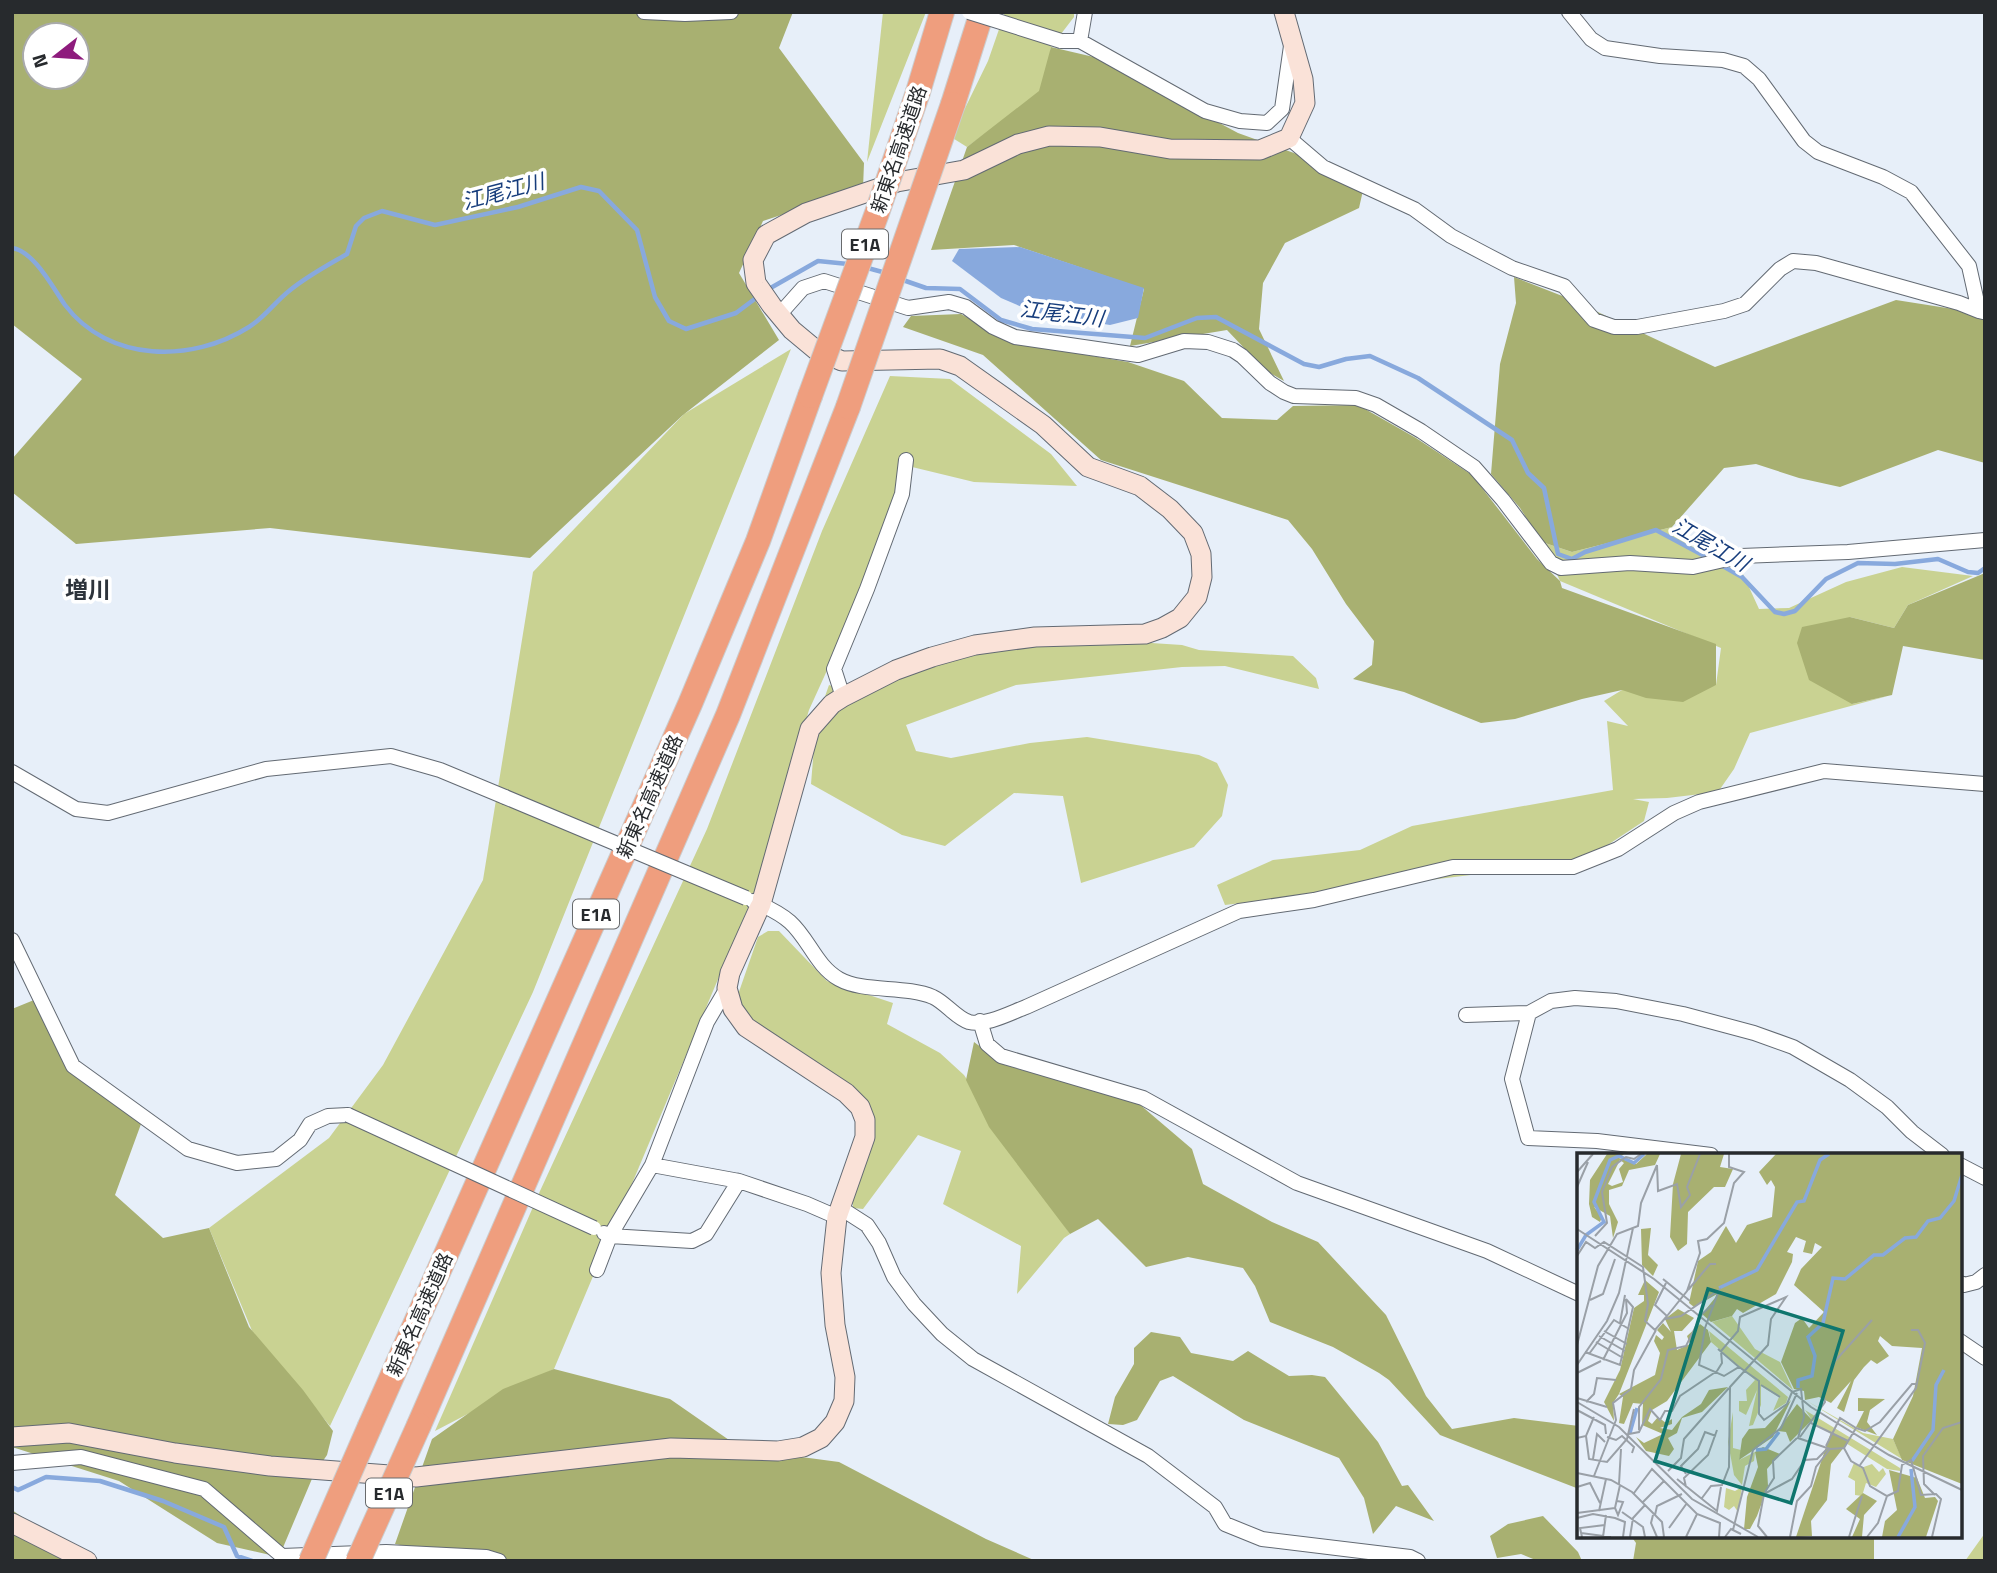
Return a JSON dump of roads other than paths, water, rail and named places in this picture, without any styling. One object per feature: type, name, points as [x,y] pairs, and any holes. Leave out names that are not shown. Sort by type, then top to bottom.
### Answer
[{"type":"highway","name":"新東名高速道路","points":[[311,1561],[690,704],[758,541],[918,92],[942,12]]},
{"type":"highway","name":"新東名高速道路","points":[[358,1561],[728,715],[848,407],[982,12]]},
{"type":"street","points":[[644,12],[731,12]]},
{"type":"street","points":[[969,12],[1061,41],[1080,41],[1205,111],[1240,121],[1267,123],[1282,109],[1291,38]]},
{"type":"street","points":[[1080,41],[1084,12]]},
{"type":"street","points":[[597,1270],[610,1236],[652,1165],[706,1022],[727,988],[810,729],[832,704],[896,670],[975,645],[1035,637],[1145,634],[1162,628],[1180,618],[1197,597],[1202,577],[1201,554],[1193,533],[1170,509],[1140,486],[1088,467],[1043,425],[960,366],[940,359],[842,361],[816,350],[792,330],[755,282],[753,260],[766,234],[819,209],[897,182],[964,170],[1018,144],[1049,136],[1100,137],[1170,149],[1260,150],[1289,138],[1305,103],[1303,79],[1284,12]]},
{"type":"street","points":[[1569,12],[1591,39],[1605,48],[1723,60],[1744,66],[1759,79],[1804,141],[1818,152],[1883,177],[1911,192],[1969,266],[1982,312]]},
{"type":"street","points":[[1289,138],[1323,167],[1414,209],[1451,236],[1513,268],[1564,286],[1594,320],[1614,327],[1637,327],[1724,311],[1745,303],[1780,269],[1793,261],[1816,263],[1959,303],[1982,312]]},
{"type":"street","points":[[779,315],[803,288],[824,281],[908,308],[948,302],[966,307],[993,327],[1015,337],[1138,355],[1184,341],[1208,342],[1233,350],[1284,392],[1294,396],[1356,398],[1376,405],[1421,431],[1474,467],[1503,500],[1550,564],[1562,568],[1630,563],[1693,567],[1741,556],[1848,552],[1985,540]]},
{"type":"street","points":[[843,697],[834,669],[902,494],[906,460]]},
{"type":"street","points":[[12,772],[76,809],[108,813],[266,769],[391,756],[440,770],[753,901],[790,922],[823,966],[840,979],[866,987],[894,988],[934,998],[968,1021],[993,1019],[1026,1007],[1240,911],[1314,900],[1453,867],[1573,867],[1618,849],[1674,813],[1699,802],[1824,771],[1985,783]]},
{"type":"street","points":[[12,940],[73,1066],[188,1149],[237,1163],[276,1159],[300,1140],[310,1124],[328,1116],[348,1115],[610,1236],[692,1241],[706,1234],[739,1181]]},
{"type":"street","points":[[12,1437],[69,1433],[175,1453],[270,1466],[416,1477],[671,1448],[778,1451],[803,1447],[821,1438],[835,1422],[844,1401],[845,1377],[835,1325],[831,1273],[840,1213],[865,1137],[865,1120],[860,1107],[846,1093],[746,1027],[733,1009],[727,988]]},
{"type":"street","points":[[1466,1015],[1529,1013],[1551,1001],[1616,1001],[1684,1014],[1754,1033],[1793,1047],[1850,1080],[1887,1107],[1912,1132],[1939,1153]]},
{"type":"street","points":[[1529,1013],[1512,1079],[1528,1138],[1597,1141],[1696,1153]]},
{"type":"street","points":[[980,1021],[987,1044],[1001,1056],[1143,1098],[1297,1183],[1487,1251],[1577,1293]]},
{"type":"street","points":[[652,1165],[739,1181],[840,1213],[867,1225],[879,1243],[894,1277],[942,1334],[973,1359],[1148,1456],[1216,1507],[1225,1524],[1262,1538],[1410,1557],[1418,1561]]},
{"type":"street","points":[[1962,1166],[1985,1178]]},
{"type":"street","points":[[1962,1284],[1976,1282],[1985,1275]]},
{"type":"street","points":[[1962,1342],[1985,1358]]},
{"type":"street","points":[[12,1463],[81,1457],[204,1489],[282,1556],[386,1552],[486,1557],[499,1561]]},
{"type":"street","points":[[12,1524],[87,1561]]},
{"type":"water","points":[[1020,247],[1144,288],[1138,318],[1110,325],[1036,313],[1001,298],[952,261],[959,249]]},
{"type":"waterway","name":"江尾江川","points":[[12,248],[28,256],[49,280],[65,305],[83,324],[104,338],[128,347],[177,351],[227,339],[249,327],[296,286],[347,254],[356,226],[364,218],[382,211],[435,225],[518,207],[581,187],[599,191],[637,230],[655,297],[669,321],[686,329],[736,313],[760,295]]},
{"type":"waterway","name":"江尾江川","points":[[767,290],[818,261],[848,264]]},
{"type":"waterway","name":"江尾江川","points":[[864,267],[886,273]]},
{"type":"waterway","name":"江尾江川","points":[[900,279],[926,288],[960,289],[1001,320],[1032,329],[1145,338],[1197,318],[1216,317],[1304,364],[1319,367],[1346,359],[1370,356],[1418,378],[1512,440],[1528,473],[1544,488],[1558,554],[1572,559],[1585,552],[1656,530],[1710,559]]},
{"type":"waterway","name":"江尾江川","points":[[1721,565],[1742,577],[1775,612],[1784,614],[1795,611],[1826,579],[1858,563],[1895,564],[1938,559],[1968,572],[1978,573],[1985,568]]},
{"type":"waterway","points":[[12,1487],[18,1490],[46,1477],[100,1481],[163,1501],[224,1527],[237,1556],[252,1561]]},
{"type":"district","name":"増川","points":[[88,589]]}]
